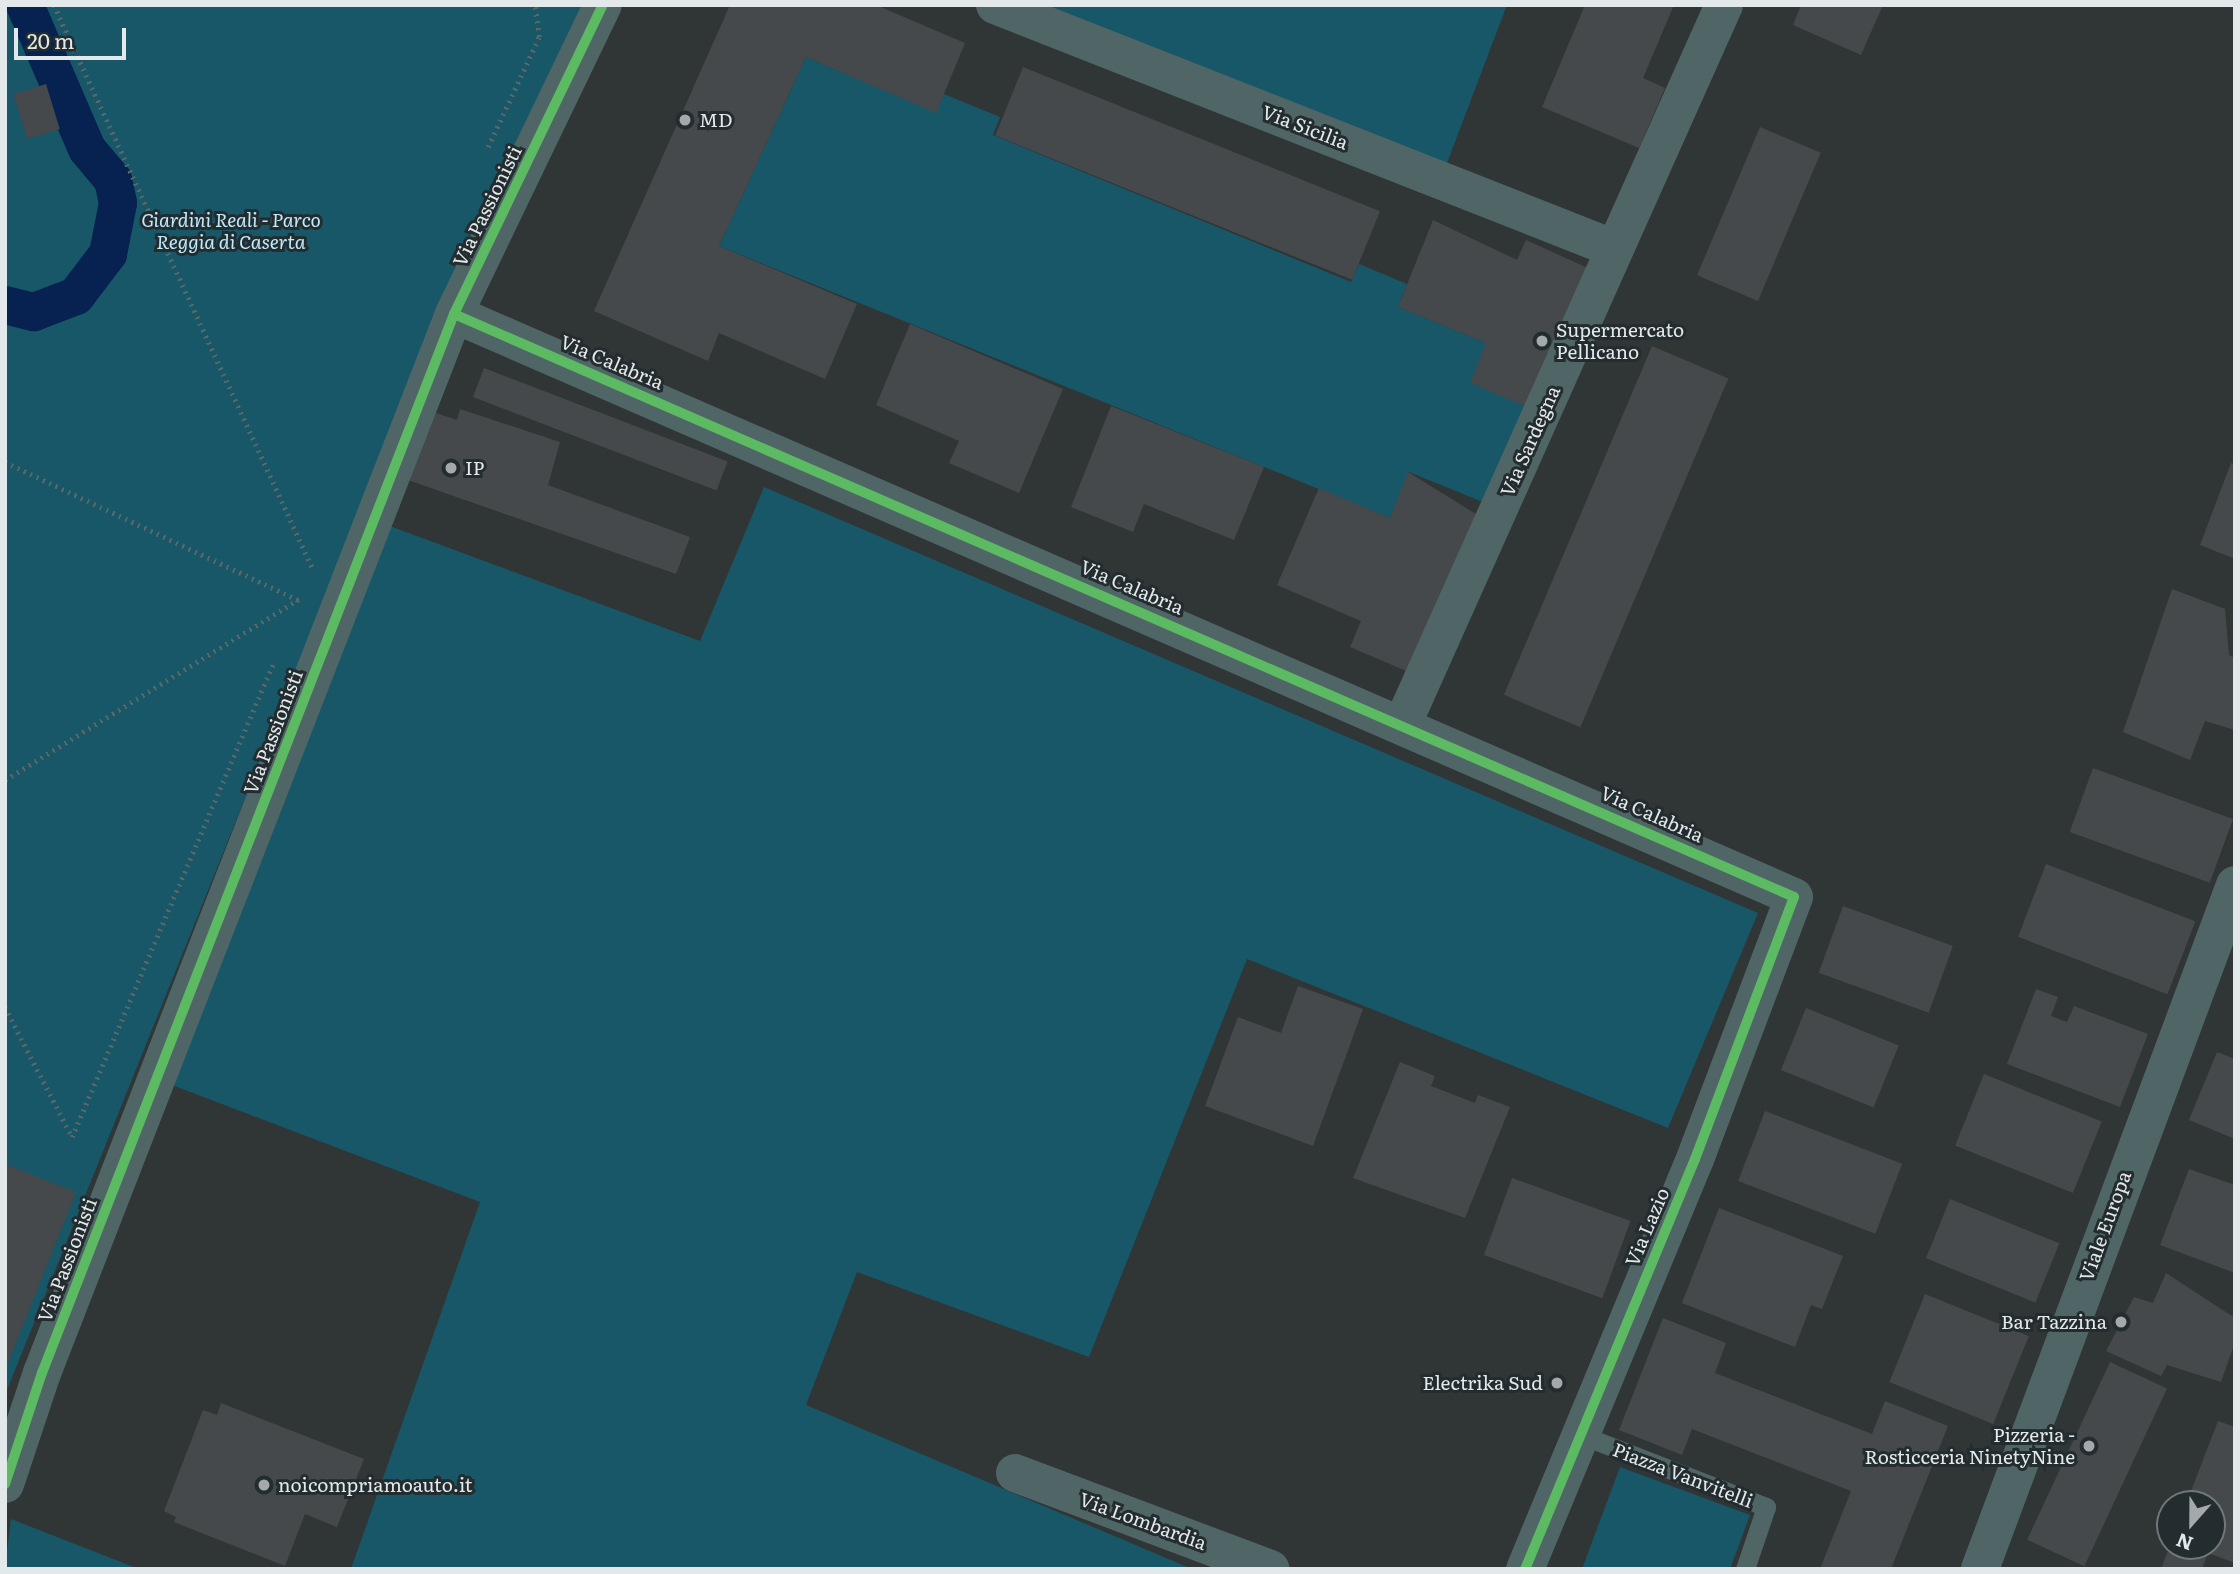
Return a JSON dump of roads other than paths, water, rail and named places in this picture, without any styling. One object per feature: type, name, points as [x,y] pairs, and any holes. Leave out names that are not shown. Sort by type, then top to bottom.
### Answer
[{"type":"street","name":"Via Passionisti","points":[[5,1484],[42,1373],[454,314],[603,5]]},
{"type":"street","name":"Via Sicilia","points":[[995,5],[1615,249]]},
{"type":"street","name":"Via Sardegna","points":[[1403,723],[1724,5]]},
{"type":"street","name":"Via Calabria","points":[[454,314],[1403,723],[1794,897]]},
{"type":"street","name":"Viale Europa","points":[[1980,1569],[2235,885]]},
{"type":"street","name":"Via Lazio","points":[[1525,1569],[1695,1159],[1794,897]]},
{"type":"street","name":"Via Lombardia","points":[[1015,1473],[1271,1569]]},
{"type":"lane","name":"Piazza Vanvitelli","points":[[1579,1434],[1766,1507],[1745,1569]]},
{"type":"waterway","points":[[5,305],[34,312],[76,296],[108,254],[118,203],[113,180],[87,149],[25,5]]},
{"type":"place","name":"MD","points":[[685,120]]},
{"type":"place","name":"Supermercato Pellicano","points":[[1542,341]]},
{"type":"place","name":"IP","points":[[451,468]]},
{"type":"place","name":"Bar Tazzina","points":[[2121,1322]]},
{"type":"place","name":"Electrika Sud","points":[[1557,1383]]},
{"type":"place","name":"Pizzeria - Rosticceria NinetyNine","points":[[2089,1446]]},
{"type":"place","name":"noicompriamoauto.it","points":[[264,1485]]},
{"type":"park label","name":"Giardini Reali - Parco Reggia di Caserta","points":[[231,231]]}]
